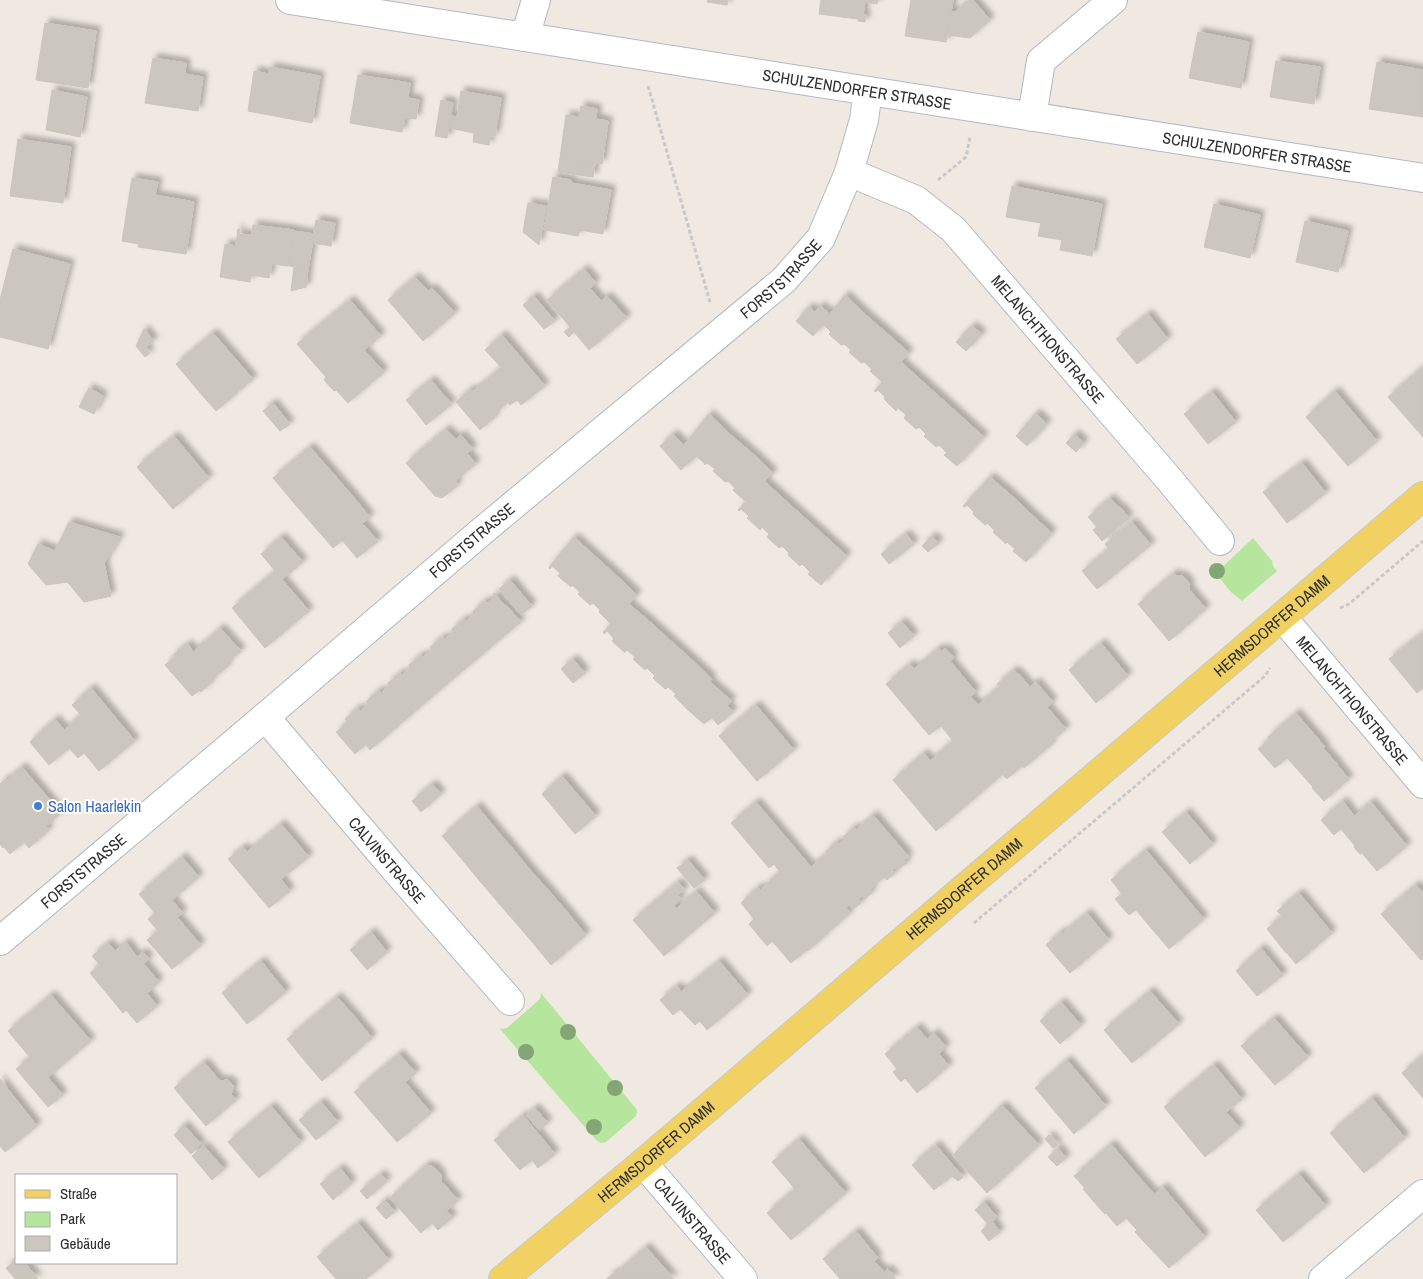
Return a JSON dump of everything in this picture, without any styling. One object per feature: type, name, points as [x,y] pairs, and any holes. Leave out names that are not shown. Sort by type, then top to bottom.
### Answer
[{"type":"main road","name":"HERMSDORFER DAMM","points":[[503,1279],[643,1163],[1423,496]]},
{"type":"street","name":"SCHULZENDORFER STRASSE","points":[[290,0],[1423,178]]},
{"type":"street","points":[[524,37],[536,0]]},
{"type":"street","points":[[1032,117],[1041,61],[1113,0]]},
{"type":"street","name":"FORSTSTRASSE","points":[[0,941],[489,526],[784,280],[821,238],[848,172],[864,120],[868,91]]},
{"type":"street","name":"MELANCHTHONSTRASSE","points":[[848,172],[916,200],[953,228],[1220,540]]},
{"type":"street","name":"MELANCHTHONSTRASSE","points":[[1282,617],[1423,784]]},
{"type":"street","name":"CALVINSTRASSE","points":[[265,717],[510,1001]]},
{"type":"street","name":"CALVINSTRASSE","points":[[643,1163],[742,1279]]},
{"type":"street","points":[[1323,1279],[1423,1194]]},
{"type":"path","points":[[647,86],[710,302]]},
{"type":"path","points":[[933,185],[966,157],[970,136]]},
{"type":"green space","points":[[1253,538],[1272,561],[1277,571],[1242,601],[1215,574]]},
{"type":"green space","points":[[541,993],[637,1110],[636,1116],[606,1142],[601,1143],[597,1141],[500,1029],[507,1028],[540,999]]},
{"type":"building","points":[[708,0],[728,0],[727,5],[707,2]]},
{"type":"building","points":[[821,0],[878,0],[877,4],[865,2],[863,15],[866,15],[865,22],[858,21],[858,19],[819,14]]},
{"type":"building","points":[[911,0],[953,0],[946,42],[905,36]]},
{"type":"building","points":[[969,0],[973,0],[990,20],[970,38],[947,35],[951,12],[955,12]]},
{"type":"building","points":[[45,23],[96,31],[88,88],[36,80]]},
{"type":"building","points":[[1198,32],[1249,42],[1241,88],[1189,78]]},
{"type":"building","points":[[153,58],[186,63],[185,74],[203,77],[198,111],[145,103]]},
{"type":"building","points":[[1276,61],[1320,67],[1314,104],[1270,97]]},
{"type":"building","points":[[1377,62],[1423,70],[1423,117],[1369,109]]},
{"type":"building","points":[[270,67],[320,76],[312,123],[248,111],[254,71],[269,74]]},
{"type":"building","points":[[358,75],[410,83],[408,98],[419,100],[416,119],[405,118],[402,132],[350,123]]},
{"type":"building","points":[[52,90],[87,97],[80,137],[46,130]]},
{"type":"building","points":[[461,91],[501,98],[495,136],[491,136],[489,145],[473,142],[474,133],[449,128],[451,116],[457,117]]},
{"type":"building","points":[[441,100],[453,103],[447,138],[435,136]]},
{"type":"building","points":[[581,106],[597,109],[596,119],[608,121],[602,164],[560,158],[566,115],[579,117]]},
{"type":"building","points":[[18,139],[71,147],[63,203],[10,196]]},
{"type":"building","points":[[560,158],[595,164],[593,177],[558,172]]},
{"type":"building","points":[[553,177],[571,180],[571,183],[611,190],[603,234],[580,230],[578,236],[544,230]]},
{"type":"building","points":[[132,178],[158,182],[155,195],[194,202],[186,254],[138,247],[139,244],[122,241]]},
{"type":"building","points":[[1012,186],[1102,204],[1092,256],[1060,250],[1062,240],[1038,236],[1041,223],[1006,217]]},
{"type":"building","points":[[528,203],[546,206],[539,245],[523,232]]},
{"type":"building","points":[[1214,204],[1260,215],[1250,258],[1204,247]]},
{"type":"building","points":[[316,220],[335,223],[331,246],[312,243]]},
{"type":"building","points":[[1305,221],[1348,231],[1338,272],[1296,262]]},
{"type":"building","points":[[253,225],[294,230],[288,266],[272,264],[269,278],[251,275],[250,282],[220,277],[225,244],[236,246],[238,229],[240,229],[239,234],[252,235]]},
{"type":"building","points":[[294,231],[314,234],[308,269],[289,266]]},
{"type":"building","points":[[13,249],[70,264],[59,306],[2,292]]},
{"type":"building","points":[[294,267],[308,269],[306,287],[291,291]]},
{"type":"building","points":[[584,269],[596,283],[590,288],[601,301],[607,296],[627,318],[589,350],[574,332],[569,337],[564,332],[570,327],[547,300]]},
{"type":"building","points":[[415,277],[428,291],[432,288],[455,313],[423,341],[388,300]]},
{"type":"building","points":[[2,292],[59,306],[48,349],[0,337],[0,300]]},
{"type":"building","points":[[845,295],[867,316],[841,345],[829,334],[831,332],[823,324],[821,327],[819,325]]},
{"type":"building","points":[[534,296],[555,321],[544,329],[523,305]]},
{"type":"building","points":[[350,300],[381,336],[364,350],[384,372],[348,403],[324,380],[326,377],[297,344]]},
{"type":"building","points":[[820,306],[830,314],[819,325],[821,327],[813,336],[796,321],[809,307],[815,312]]},
{"type":"building","points":[[1148,314],[1168,339],[1137,364],[1116,339]]},
{"type":"building","points":[[867,316],[888,334],[861,363],[849,352],[851,350],[844,344],[841,345]]},
{"type":"building","points":[[972,326],[982,334],[966,351],[956,342]]},
{"type":"building","points":[[144,329],[154,341],[145,347],[150,353],[145,357],[136,346]]},
{"type":"building","points":[[213,333],[233,356],[196,388],[176,364]]},
{"type":"building","points":[[888,334],[909,353],[882,382],[870,371],[872,369],[864,362],[861,363]]},
{"type":"building","points":[[502,335],[545,386],[521,405],[517,400],[510,405],[488,379],[501,367],[485,350]]},
{"type":"building","points":[[233,356],[253,379],[216,411],[196,388]]},
{"type":"building","points":[[901,362],[922,381],[895,410],[878,390],[874,391]]},
{"type":"building","points":[[1423,367],[1423,437],[1388,397]]},
{"type":"building","points":[[488,379],[508,402],[493,415],[473,391]]},
{"type":"building","points":[[431,380],[441,392],[416,412],[406,400]]},
{"type":"building","points":[[922,381],[942,399],[916,429],[904,418],[906,415],[898,408],[895,410]]},
{"type":"building","points":[[89,388],[103,396],[94,414],[79,407]]},
{"type":"building","points":[[471,389],[495,417],[480,430],[456,402]]},
{"type":"building","points":[[1335,391],[1377,441],[1348,466],[1306,417]]},
{"type":"building","points":[[441,392],[452,404],[426,425],[416,412]]},
{"type":"building","points":[[1212,392],[1236,422],[1208,444],[1184,414]]},
{"type":"building","points":[[942,399],[963,418],[936,447],[924,436],[926,434],[919,427],[916,429]]},
{"type":"building","points":[[273,403],[290,424],[280,431],[263,411]]},
{"type":"building","points":[[1036,413],[1047,424],[1027,446],[1016,436]]},
{"type":"building","points":[[709,414],[731,435],[705,464],[693,453],[695,451],[687,443],[684,445]]},
{"type":"building","points":[[963,418],[984,437],[957,466],[944,455],[947,453],[939,445],[936,447]]},
{"type":"building","points":[[446,429],[456,439],[461,435],[473,449],[467,453],[476,464],[456,480],[457,486],[442,498],[435,496],[406,463]]},
{"type":"building","points":[[673,434],[685,446],[687,443],[695,451],[693,453],[696,456],[681,470],[660,446]]},
{"type":"building","points":[[1075,434],[1084,443],[1076,452],[1066,443]]},
{"type":"building","points":[[731,435],[752,453],[725,482],[713,471],[715,469],[707,463],[705,464]]},
{"type":"building","points":[[174,436],[209,478],[173,509],[137,467]]},
{"type":"building","points":[[310,447],[330,470],[293,502],[273,478]]},
{"type":"building","points":[[752,453],[773,473],[745,501],[733,490],[735,488],[728,481],[725,482]]},
{"type":"building","points":[[1302,463],[1326,493],[1287,523],[1263,492]]},
{"type":"building","points":[[330,470],[350,493],[313,525],[293,502]]},
{"type":"building","points":[[990,477],[1011,495],[985,525],[973,514],[974,512],[967,505],[963,506]]},
{"type":"building","points":[[764,481],[785,500],[759,529],[747,518],[749,516],[741,509],[738,510]]},
{"type":"building","points":[[350,493],[370,517],[333,548],[313,525]]},
{"type":"building","points":[[1011,495],[1031,514],[1005,543],[993,532],[995,531],[987,523],[985,525]]},
{"type":"building","points":[[1110,498],[1119,508],[1097,527],[1088,517]]},
{"type":"building","points":[[785,500],[805,518],[779,548],[767,537],[769,534],[762,527],[759,529]]},
{"type":"building","points":[[1120,507],[1129,518],[1102,541],[1093,530]]},
{"type":"building","points":[[1031,514],[1052,533],[1026,562],[1013,551],[1015,549],[1007,542],[1005,543]]},
{"type":"building","points":[[805,518],[826,537],[800,566],[788,555],[789,553],[782,546],[779,548]]},
{"type":"building","points":[[69,522],[120,537],[104,563],[111,596],[84,602],[50,561]]},
{"type":"building","points":[[1132,522],[1151,545],[1097,589],[1082,571],[1109,549],[1105,544]]},
{"type":"building","points":[[362,523],[378,541],[357,558],[342,540]]},
{"type":"building","points":[[906,534],[914,544],[889,564],[881,554]]},
{"type":"building","points":[[932,536],[939,543],[928,552],[922,546]]},
{"type":"building","points":[[281,537],[303,562],[282,579],[261,554]]},
{"type":"building","points":[[574,537],[596,557],[570,586],[558,576],[560,573],[552,566],[550,569],[549,567]]},
{"type":"building","points":[[826,537],[847,556],[821,585],[808,574],[810,572],[802,564],[800,566]]},
{"type":"building","points":[[38,544],[55,551],[50,561],[68,582],[46,585],[28,564]]},
{"type":"building","points":[[596,557],[617,576],[590,605],[578,594],[580,592],[572,585],[570,586]]},
{"type":"building","points":[[275,571],[309,611],[265,648],[232,608]]},
{"type":"building","points":[[1174,573],[1177,576],[1183,576],[1189,583],[1189,589],[1206,609],[1169,641],[1138,604]]},
{"type":"building","points":[[617,576],[637,595],[610,623],[593,603],[590,605]]},
{"type":"building","points":[[510,580],[532,606],[521,615],[499,589]]},
{"type":"building","points":[[494,593],[521,622],[498,641],[473,611],[485,601],[487,603],[490,601],[495,596]]},
{"type":"building","points":[[629,604],[650,622],[624,652],[612,641],[614,639],[607,631],[604,634],[603,632]]},
{"type":"building","points":[[473,611],[498,641],[477,659],[452,629],[464,619],[466,621],[474,614]]},
{"type":"building","points":[[650,622],[671,641],[645,670],[633,659],[635,657],[627,650],[624,652]]},
{"type":"building","points":[[902,622],[914,636],[900,648],[888,633]]},
{"type":"building","points":[[220,628],[241,651],[227,663],[207,640]]},
{"type":"building","points":[[452,629],[477,659],[455,677],[430,647],[443,637],[445,639],[453,632]]},
{"type":"building","points":[[1423,633],[1423,688],[1417,693],[1389,659]]},
{"type":"building","points":[[207,640],[228,666],[209,682],[210,684],[201,692],[200,690],[192,696],[165,665],[174,657],[174,654],[188,644],[193,652]]},
{"type":"building","points":[[671,641],[691,659],[665,689],[653,678],[655,676],[647,668],[645,670]]},
{"type":"building","points":[[1101,643],[1128,676],[1096,703],[1069,670]]},
{"type":"building","points":[[939,648],[942,651],[945,648],[954,658],[950,661],[976,692],[971,697],[978,705],[999,687],[997,684],[1014,670],[1030,687],[1036,682],[1053,702],[1047,707],[1066,729],[1024,768],[1022,766],[1007,779],[914,669]]},
{"type":"building","points":[[432,650],[455,677],[434,695],[409,665],[421,655],[423,657]]},
{"type":"building","points":[[573,659],[585,673],[573,683],[561,669]]},
{"type":"building","points":[[691,659],[712,679],[686,708],[674,696],[676,694],[668,687],[665,689]]},
{"type":"building","points":[[910,664],[1003,774],[936,831],[893,780],[924,753],[930,761],[953,741],[941,726],[929,735],[886,684]]},
{"type":"building","points":[[409,665],[434,695],[413,713],[388,683],[400,673],[402,675],[410,668]]},
{"type":"building","points":[[710,682],[732,701],[704,724],[686,708]]},
{"type":"building","points":[[388,683],[413,713],[392,731],[367,701],[379,690],[381,693],[389,686]]},
{"type":"building","points":[[91,688],[135,741],[99,771],[84,753],[78,758],[69,748],[75,743],[64,730],[81,715],[72,705]]},
{"type":"building","points":[[366,701],[392,731],[370,750],[366,744],[355,754],[336,732],[348,722],[345,719],[358,708],[360,711],[368,704]]},
{"type":"building","points":[[727,705],[733,712],[718,725],[712,718]]},
{"type":"building","points":[[756,705],[794,750],[757,781],[719,736]]},
{"type":"building","points":[[1296,713],[1325,747],[1298,770],[1287,758],[1275,768],[1258,749],[1270,739],[1268,737]]},
{"type":"building","points":[[55,719],[75,743],[49,765],[30,742]]},
{"type":"building","points":[[1323,748],[1338,765],[1313,787],[1298,770]]},
{"type":"building","points":[[1338,766],[1349,779],[1324,801],[1312,788]]},
{"type":"building","points":[[22,767],[61,813],[46,826],[49,830],[29,848],[24,842],[10,854],[0,844],[0,784]]},
{"type":"building","points":[[562,776],[596,816],[575,834],[542,794]]},
{"type":"building","points":[[432,784],[441,794],[421,812],[412,801]]},
{"type":"building","points":[[1343,801],[1354,816],[1334,835],[1321,820]]},
{"type":"building","points":[[756,802],[850,913],[808,951],[791,963],[772,941],[767,946],[749,924],[754,919],[741,903],[758,887],[760,890],[780,872],[774,864],[769,868],[731,823]]},
{"type":"building","points":[[1371,802],[1389,824],[1357,851],[1340,828]]},
{"type":"building","points":[[477,806],[495,828],[460,857],[442,836]]},
{"type":"building","points":[[1186,812],[1213,844],[1190,864],[1162,832]]},
{"type":"building","points":[[873,815],[909,857],[904,860],[907,863],[899,869],[897,867],[892,870],[895,873],[887,880],[884,877],[870,889],[872,892],[865,899],[862,896],[858,899],[861,903],[853,909],[850,905],[846,908],[811,867],[837,842],[839,844],[845,840],[843,837],[854,827],[856,830]]},
{"type":"building","points":[[281,824],[309,857],[281,879],[290,891],[269,908],[228,859],[243,847],[247,852]]},
{"type":"building","points":[[1389,824],[1407,846],[1377,871],[1362,853],[1360,854],[1357,851]]},
{"type":"building","points":[[495,828],[513,849],[478,879],[460,857]]},
{"type":"building","points":[[513,849],[531,871],[496,900],[478,879]]},
{"type":"building","points":[[1146,850],[1204,919],[1169,949],[1136,910],[1129,915],[1115,899],[1122,894],[1111,880]]},
{"type":"building","points":[[182,857],[199,877],[172,900],[183,913],[177,917],[201,945],[183,960],[148,919],[155,913],[139,894]]},
{"type":"building","points":[[688,860],[705,880],[694,888],[677,868]]},
{"type":"building","points":[[531,871],[550,892],[515,922],[496,900]]},
{"type":"building","points":[[678,882],[685,890],[678,895],[681,899],[674,905],[676,909],[696,891],[715,913],[664,956],[633,920]]},
{"type":"building","points":[[1416,885],[1423,892],[1423,959],[1421,960],[1381,914]]},
{"type":"building","points":[[550,892],[568,913],[533,943],[515,922]]},
{"type":"building","points":[[1299,893],[1323,922],[1286,953],[1267,929],[1282,916],[1277,911]]},
{"type":"building","points":[[568,913],[586,935],[551,965],[533,943]]},
{"type":"building","points":[[1087,913],[1109,940],[1070,973],[1046,945]]},
{"type":"building","points":[[1323,922],[1332,933],[1296,964],[1287,953]]},
{"type":"building","points":[[158,931],[183,960],[172,969],[147,940]]},
{"type":"building","points":[[371,932],[379,942],[358,959],[350,950]]},
{"type":"building","points":[[126,942],[137,957],[143,952],[149,959],[144,964],[159,982],[147,993],[157,1006],[137,1023],[126,1010],[123,1013],[90,973],[100,965],[92,956],[108,943],[115,951]]},
{"type":"building","points":[[379,942],[387,952],[367,970],[358,959]]},
{"type":"building","points":[[1261,948],[1283,975],[1257,996],[1236,971]]},
{"type":"building","points":[[261,961],[286,992],[247,1024],[222,993]]},
{"type":"building","points":[[719,961],[748,995],[707,1030],[700,1021],[695,1025],[680,1009],[673,1015],[660,1000],[677,986],[681,992]]},
{"type":"building","points":[[1150,991],[1179,1024],[1132,1063],[1104,1030]]},
{"type":"building","points":[[51,995],[91,1041],[47,1078],[8,1031]]},
{"type":"building","points":[[337,997],[355,1017],[304,1060],[287,1039]]},
{"type":"building","points":[[1061,1002],[1081,1025],[1060,1044],[1040,1021]]},
{"type":"building","points":[[355,1017],[372,1038],[322,1081],[304,1060]]},
{"type":"building","points":[[1274,1018],[1308,1057],[1275,1085],[1241,1046]]},
{"type":"building","points":[[917,1027],[927,1039],[934,1033],[946,1047],[939,1054],[949,1066],[917,1093],[905,1078],[901,1082],[893,1072],[897,1069],[885,1054]]},
{"type":"building","points":[[399,1054],[416,1073],[405,1082],[431,1113],[397,1142],[354,1092]]},
{"type":"building","points":[[1423,1055],[1423,1098],[1402,1073]]},
{"type":"building","points":[[30,1057],[63,1095],[48,1107],[16,1069]]},
{"type":"building","points":[[1067,1060],[1106,1106],[1074,1134],[1035,1088]]},
{"type":"building","points":[[204,1062],[220,1081],[228,1080],[234,1086],[231,1094],[236,1100],[206,1126],[174,1088]]},
{"type":"building","points":[[1214,1065],[1242,1099],[1226,1112],[1240,1128],[1205,1157],[1164,1107]]},
{"type":"building","points":[[0,1079],[37,1126],[5,1152],[0,1146]]},
{"type":"building","points":[[1372,1098],[1405,1138],[1364,1173],[1330,1133]]},
{"type":"building","points":[[321,1102],[338,1122],[316,1140],[299,1120]]},
{"type":"building","points":[[1002,1105],[1039,1145],[987,1193],[953,1155]]},
{"type":"building","points":[[271,1106],[301,1142],[259,1178],[228,1142]]},
{"type":"building","points":[[535,1108],[548,1123],[539,1130],[526,1115]]},
{"type":"building","points":[[523,1115],[555,1154],[538,1168],[532,1160],[520,1170],[494,1140]]},
{"type":"building","points":[[184,1125],[201,1144],[191,1154],[174,1135]]},
{"type":"building","points":[[1049,1135],[1058,1145],[1053,1148],[1045,1139]]},
{"type":"building","points":[[799,1139],[822,1166],[795,1189],[772,1162]]},
{"type":"building","points":[[1111,1144],[1133,1170],[1094,1202],[1074,1176]]},
{"type":"building","points":[[936,1145],[963,1177],[958,1181],[952,1176],[934,1190],[912,1165]]},
{"type":"building","points":[[204,1146],[224,1169],[212,1180],[192,1156]]},
{"type":"building","points":[[1058,1148],[1066,1158],[1057,1166],[1048,1157]]},
{"type":"building","points":[[426,1165],[434,1167],[441,1175],[441,1181],[458,1200],[446,1211],[453,1217],[438,1230],[432,1223],[421,1233],[390,1198]]},
{"type":"building","points":[[822,1166],[846,1193],[791,1240],[767,1213]]},
{"type":"building","points":[[340,1168],[352,1183],[333,1200],[320,1184]]},
{"type":"building","points":[[1133,1170],[1154,1194],[1117,1226],[1094,1202]]},
{"type":"building","points":[[381,1174],[387,1181],[367,1199],[360,1191]]},
{"type":"building","points":[[1299,1174],[1326,1206],[1283,1242],[1256,1210]]},
{"type":"building","points":[[1163,1187],[1184,1212],[1146,1244],[1126,1218]]},
{"type":"building","points":[[385,1200],[395,1212],[386,1219],[376,1208]]},
{"type":"building","points":[[984,1202],[997,1217],[988,1224],[975,1210]]},
{"type":"building","points":[[1184,1212],[1205,1237],[1169,1268],[1146,1244]]},
{"type":"building","points":[[992,1221],[1000,1232],[989,1241],[981,1231]]},
{"type":"building","points":[[358,1223],[389,1260],[366,1279],[336,1279],[317,1257]]},
{"type":"building","points":[[856,1231],[878,1258],[874,1261],[884,1272],[888,1269],[896,1279],[840,1279],[823,1259]]},
{"type":"building","points":[[646,1247],[674,1279],[606,1279],[615,1274]]},
{"type":"building","points":[[15,1261],[15,1264],[26,1264],[38,1279],[15,1279],[6,1268]]},
{"type":"place","name":"Salon Haarlekin","points":[[38,806]]}]
